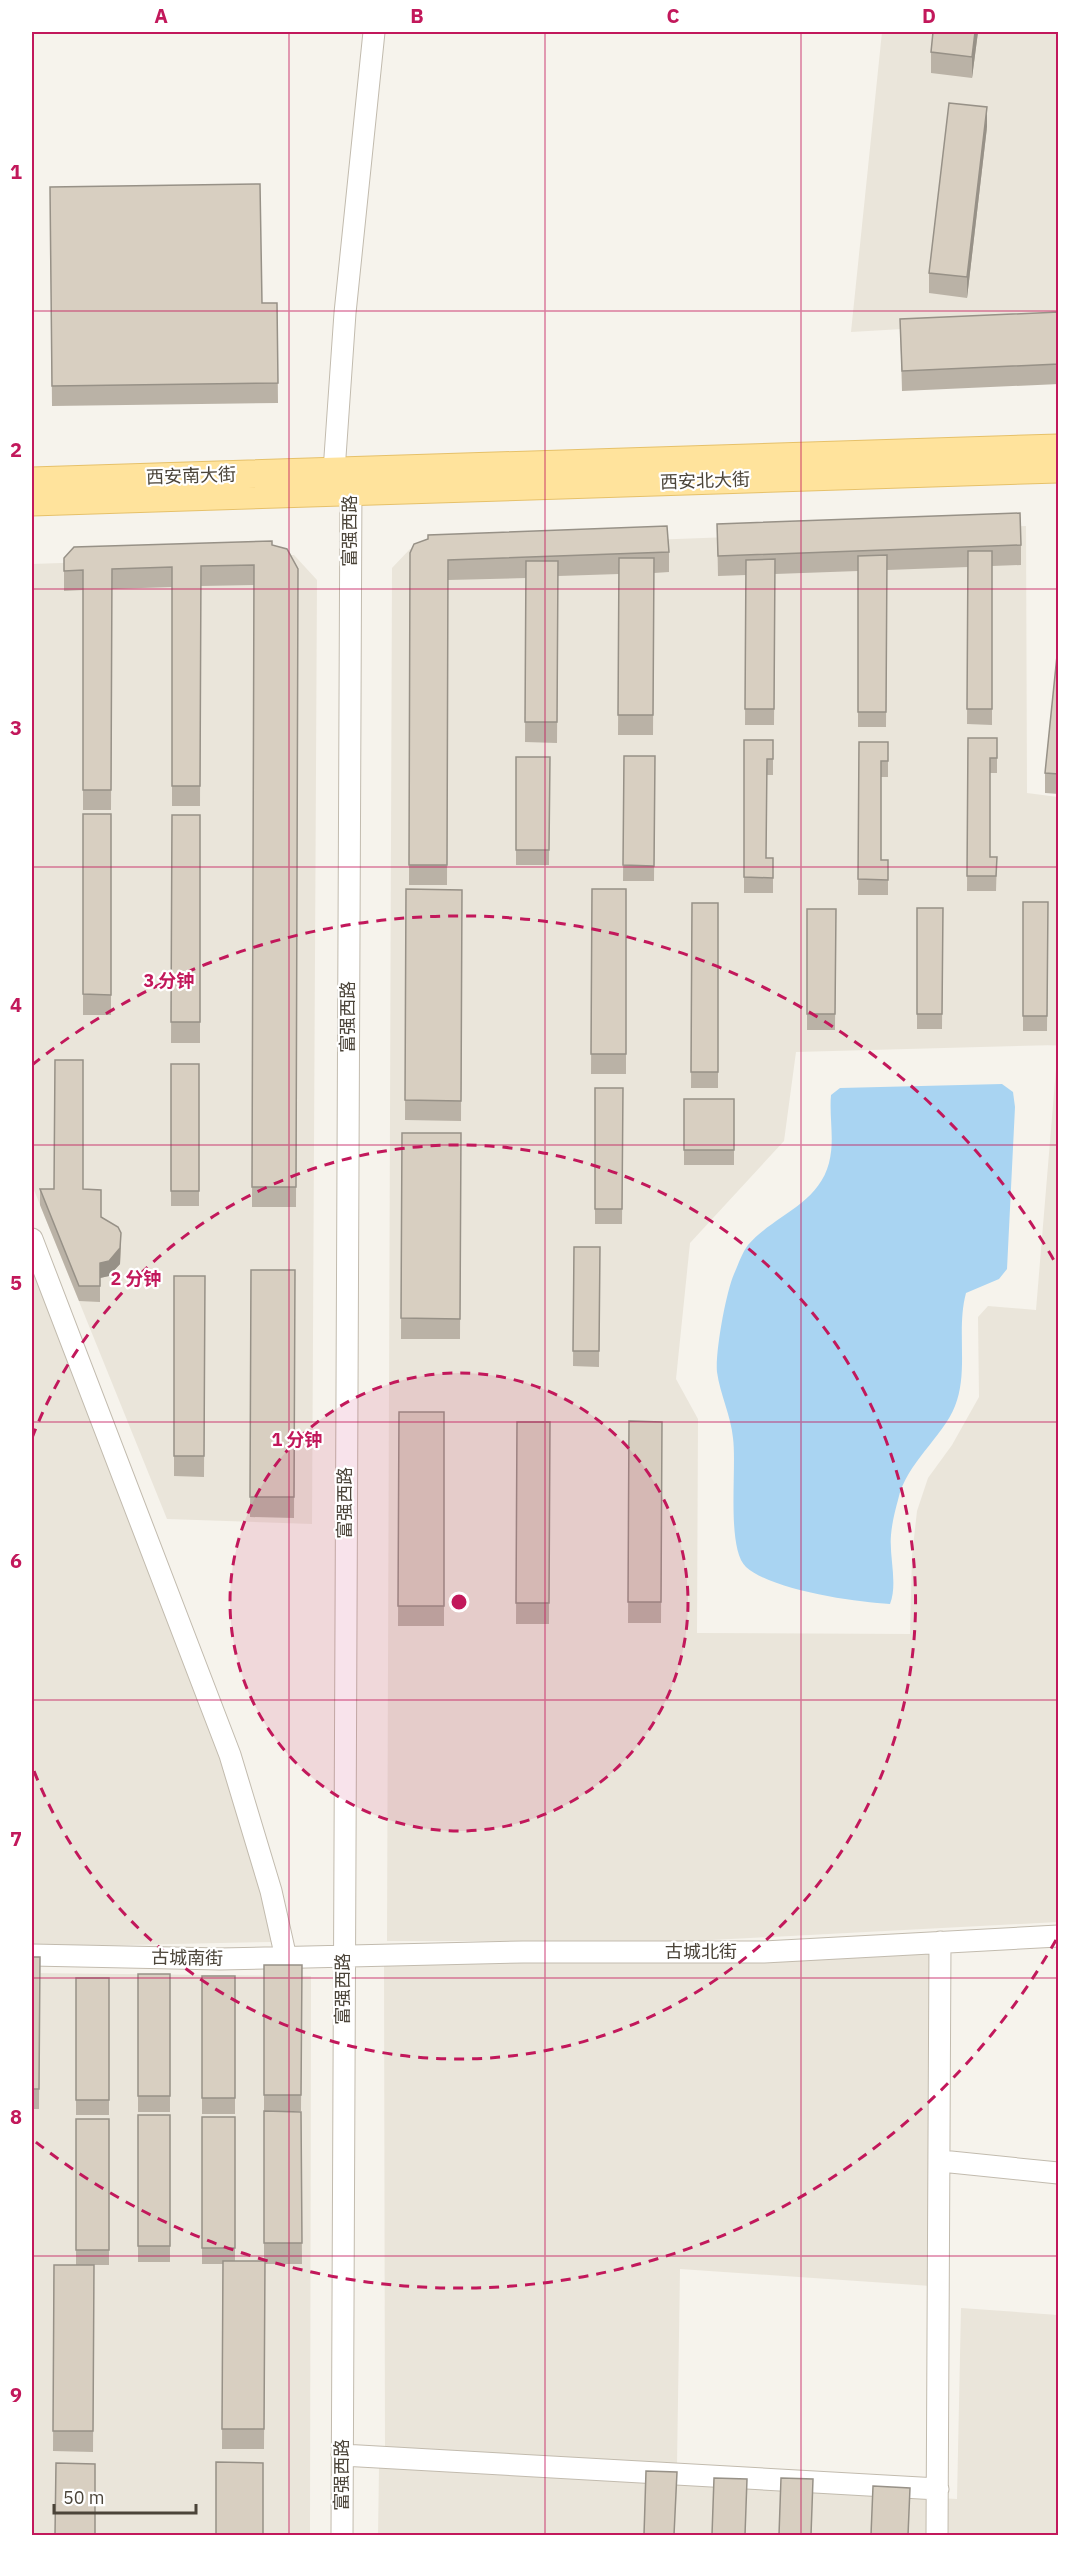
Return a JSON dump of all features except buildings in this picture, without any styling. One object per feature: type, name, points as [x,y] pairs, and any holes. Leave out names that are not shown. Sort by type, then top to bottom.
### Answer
[{"type":"main road","name":"西安北大街","points":[[345,478],[1059,448]]},
{"type":"main road","name":"西安北大街","points":[[345,478],[1059,469]]},
{"type":"main road","name":"西安南大街","points":[[32,481],[345,478]]},
{"type":"main road","name":"西安南大街","points":[[32,502],[345,478]]},
{"type":"street","name":"富强西路","points":[[342,2535],[345,313],[374,32]]},
{"type":"street","points":[[32,1241],[230,1755],[271,1891],[286,1958]]},
{"type":"street","name":"古城北街","points":[[343,1956],[523,1952],[764,1952],[1059,1936]]},
{"type":"street","points":[[938,2535],[940,1942]]},
{"type":"street","name":"古城南街","points":[[32,1955],[220,1959],[343,1956]]},
{"type":"street","points":[[941,2161],[1059,2173]]},
{"type":"street","points":[[342,2455],[938,2489]]},
{"type":"shaded area","points":[[882,32],[1058,32],[1058,320],[851,332]]},
{"type":"shaded area","points":[[1026,526],[1027,793],[1058,797],[1058,1045],[1058,1922],[693,1941],[387,1941],[392,568],[410,549]],"holes":[[[1058,1045],[1036,1310],[988,1306],[978,1317],[979,1397],[952,1445],[928,1478],[917,1511],[912,1556],[910,1634],[697,1633],[698,1419],[676,1379],[690,1243],[784,1141],[796,1052]]]},
{"type":"shaded area","points":[[294,555],[317,580],[312,1524],[167,1519],[32,1185],[32,564]]},
{"type":"shaded area","points":[[32,1261],[213,1729],[249,1837],[271,1942],[32,1947]]},
{"type":"shaded area","points":[[934,1953],[931,2286],[680,2269],[677,2466],[385,2450],[384,1962]]},
{"type":"shaded area","points":[[32,1973],[311,1976],[310,2535],[32,2535]]},
{"type":"shaded area","points":[[961,2308],[1058,2315],[1058,2535],[378,2536],[379,2468],[957,2499]]},
{"type":"water","points":[[1002,1084],[1013,1092],[1015,1107],[1007,1269],[999,1279],[966,1293],[962,1321],[961,1379],[955,1406],[942,1429],[909,1474],[902,1487],[896,1508],[891,1535],[893,1587],[890,1604],[856,1601],[814,1593],[758,1575],[746,1567],[736,1543],[733,1507],[733,1438],[717,1372],[719,1337],[725,1308],[731,1283],[742,1255],[758,1235],[805,1199],[823,1177],[829,1163],[832,1146],[831,1095],[840,1088]]}]
